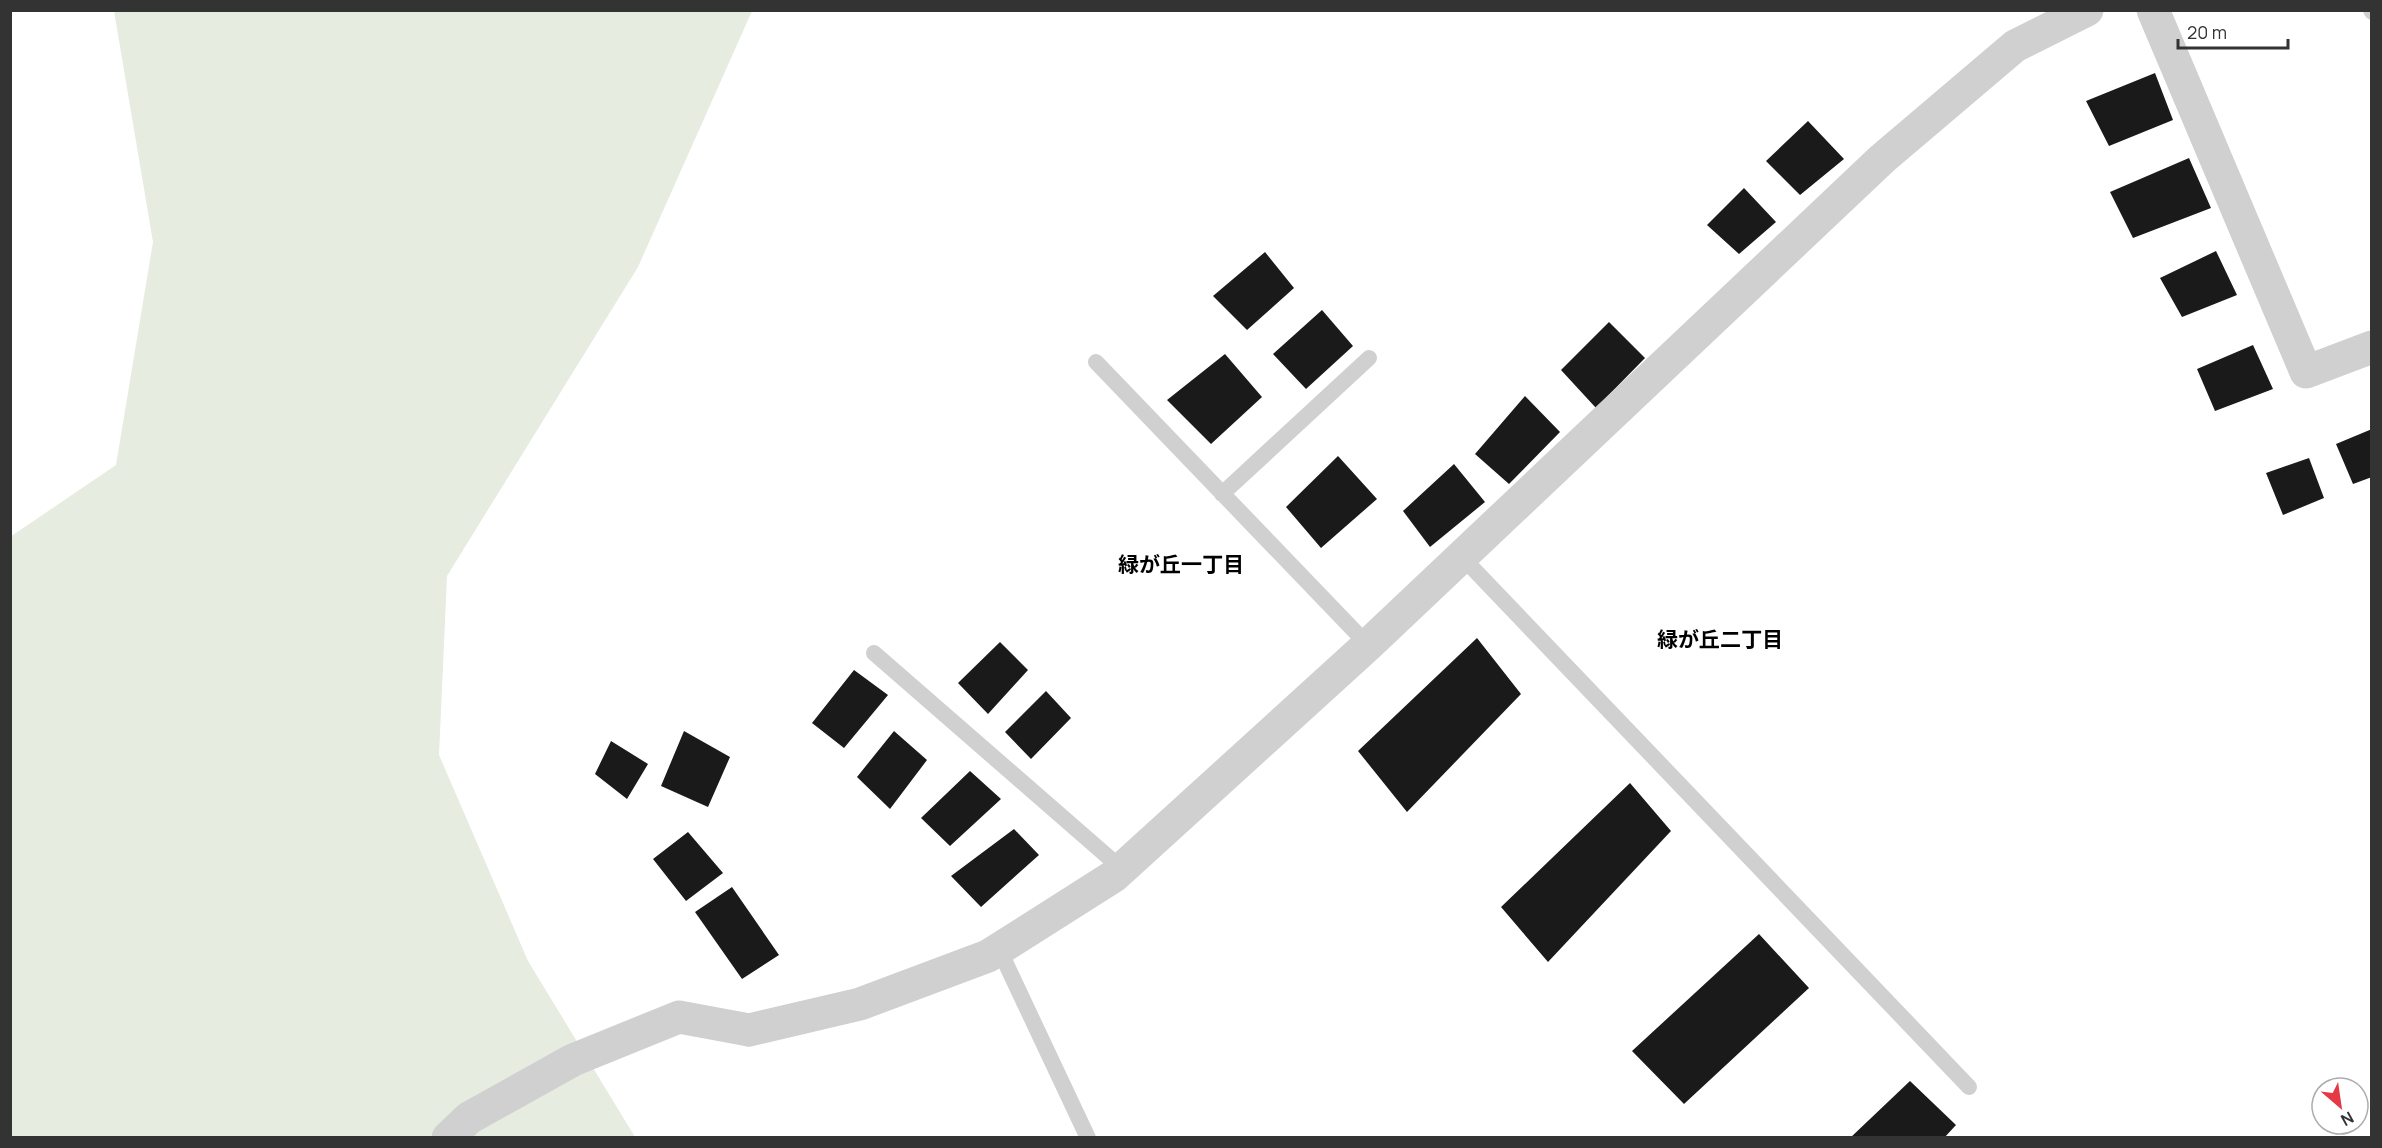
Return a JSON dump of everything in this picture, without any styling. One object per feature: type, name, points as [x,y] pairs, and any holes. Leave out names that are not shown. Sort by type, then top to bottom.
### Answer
[{"type":"street","points":[[448,1137],[469,1118],[573,1060],[679,1017],[749,1030],[860,1004],[999,950],[1114,876],[1368,645],[1882,159],[2015,46],[2087,10]]},
{"type":"street","points":[[2153,10],[2306,372],[2372,347]]},
{"type":"lane","points":[[1222,494],[1369,358]]},
{"type":"lane","points":[[1096,362],[1368,645]]},
{"type":"lane","points":[[1462,557],[1969,1087]]},
{"type":"lane","points":[[874,653],[1122,869]]},
{"type":"lane","points":[[999,950],[1088,1137]]},
{"type":"shaded area","points":[[114,11],[752,11],[638,267],[447,576],[439,755],[528,961],[635,1137],[11,1137],[10,537],[116,465],[153,242]]},
{"type":"building","points":[[2155,73],[2173,120],[2109,146],[2086,101]]},
{"type":"building","points":[[1808,121],[1844,159],[1800,195],[1766,161]]},
{"type":"building","points":[[2189,158],[2211,208],[2133,238],[2110,192]]},
{"type":"building","points":[[1744,188],[1776,222],[1739,254],[1707,225]]},
{"type":"building","points":[[2216,251],[2237,295],[2182,317],[2160,278]]},
{"type":"building","points":[[1265,252],[1294,288],[1247,330],[1213,296]]},
{"type":"building","points":[[1322,310],[1353,346],[1306,389],[1273,354]]},
{"type":"building","points":[[1609,322],[1645,358],[1596,408],[1561,370]]},
{"type":"building","points":[[2253,345],[2273,389],[2215,411],[2197,369]]},
{"type":"building","points":[[1225,354],[1262,397],[1211,444],[1167,400]]},
{"type":"building","points":[[1525,396],[1560,432],[1509,484],[1475,454]]},
{"type":"building","points":[[2372,429],[2372,477],[2353,484],[2336,444]]},
{"type":"building","points":[[1338,456],[1377,499],[1321,548],[1286,507]]},
{"type":"building","points":[[2309,458],[2324,498],[2283,515],[2266,473]]},
{"type":"building","points":[[1454,464],[1485,502],[1430,547],[1403,511]]},
{"type":"building","points":[[1477,638],[1521,694],[1407,812],[1358,751]]},
{"type":"building","points":[[1000,642],[1028,670],[988,714],[958,683]]},
{"type":"building","points":[[854,670],[888,695],[844,748],[812,723]]},
{"type":"building","points":[[1046,691],[1071,718],[1031,759],[1005,732]]},
{"type":"building","points":[[684,731],[730,757],[708,807],[661,786]]},
{"type":"building","points":[[894,731],[927,760],[890,809],[857,777]]},
{"type":"building","points":[[611,741],[648,764],[627,799],[595,774]]},
{"type":"building","points":[[970,771],[1001,799],[950,846],[921,818]]},
{"type":"building","points":[[1630,783],[1671,831],[1548,962],[1501,907]]},
{"type":"building","points":[[1014,829],[1039,855],[981,907],[951,876]]},
{"type":"building","points":[[688,832],[723,873],[686,901],[653,859]]},
{"type":"building","points":[[732,887],[779,955],[742,979],[695,912]]},
{"type":"building","points":[[1759,934],[1809,988],[1684,1104],[1632,1051]]},
{"type":"building","points":[[1910,1081],[1956,1125],[1944,1138],[1850,1138]]},
{"type":"district","name":"緑が丘一丁目","points":[[1181,565]]},
{"type":"district","name":"緑が丘二丁目","points":[[1720,640]]}]
